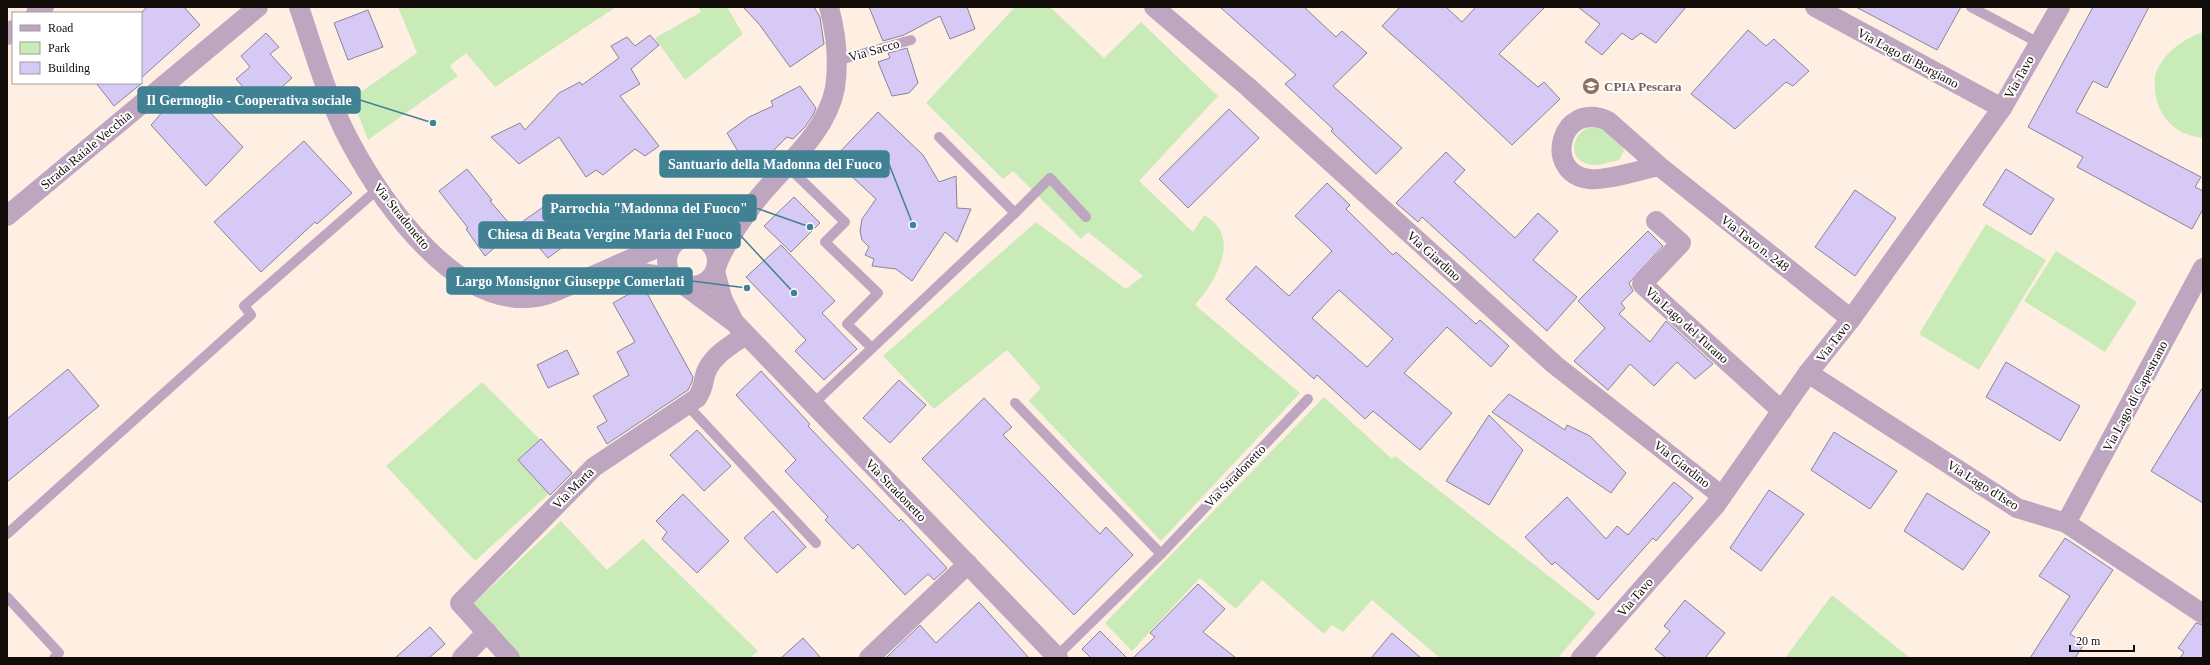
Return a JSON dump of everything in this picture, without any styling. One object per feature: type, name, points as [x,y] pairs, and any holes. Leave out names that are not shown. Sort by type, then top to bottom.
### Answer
[{"type":"street","name":"Strada Raiale Vecchia","points":[[7,216],[258,7]]},
{"type":"street","name":"Via Stradonetto","points":[[299,7],[327,89],[349,139],[378,189],[416,236],[458,276],[477,287],[498,295],[538,297],[602,273],[647,251],[685,238]]},
{"type":"street","name":"Via Sacco","points":[[716,267],[734,231],[755,202],[812,136],[825,114],[835,88],[836,61],[834,29],[829,7]]},
{"type":"street","name":"Via Giardino","points":[[1154,7],[1248,87],[1555,365],[1722,496]]},
{"type":"street","name":"Via Lago di Borgiano","points":[[1815,7],[2002,108]]},
{"type":"street","name":"Via Tavo","points":[[1581,658],[1722,496],[1808,373],[1851,319],[2002,108],[2060,7]]},
{"type":"street","name":"Via Tavo n. 248","points":[[1659,166],[1851,319]]},
{"type":"street","name":"Via Sacco","points":[[685,238],[755,202]]},
{"type":"street","name":"Via Lago del Turano","points":[[1656,221],[1681,243],[1642,284],[1782,411]]},
{"type":"street","points":[[700,237],[711,244],[717,257],[716,267],[707,281],[694,286],[677,280],[668,269],[667,258],[670,249],[685,238],[700,237]]},
{"type":"street","name":"Via Stradonetto","points":[[716,267],[722,298],[740,329]]},
{"type":"street","name":"Via Lago di Capestrano","points":[[2066,523],[2203,268]]},
{"type":"street","name":"Via Stradonetto","points":[[602,273],[638,272],[677,280],[740,329],[1058,657]]},
{"type":"street","name":"Via Marta","points":[[487,632],[460,603],[594,467],[688,406],[697,398],[704,388],[707,369],[740,329]]},
{"type":"street","name":"Via Lago d'Iseo","points":[[1808,373],[2017,508],[2066,523],[2203,614]]},
{"type":"street","points":[[869,658],[968,564]]},
{"type":"street","points":[[462,658],[487,632],[510,658]]},
{"type":"lane","points":[[1971,7],[2039,43]]},
{"type":"lane","name":"Via Sacco","points":[[836,61],[911,40]]},
{"type":"lane","points":[[939,137],[1015,213]]},
{"type":"lane","points":[[787,166],[845,222],[825,242],[878,293],[847,324],[872,348]]},
{"type":"lane","points":[[813,404],[1050,178],[1086,216]]},
{"type":"lane","points":[[7,534],[251,315],[244,306],[378,189]]},
{"type":"lane","name":"Via Stradonetto","points":[[1058,657],[1161,554],[1308,399]]},
{"type":"lane","points":[[1015,403],[1161,554]]},
{"type":"lane","points":[[688,406],[816,543]]},
{"type":"lane","points":[[7,597],[59,653],[54,658]]},
{"type":"green space","points":[[398,7],[616,7],[495,87],[466,53],[450,66],[458,76],[368,140],[352,98],[417,53]]},
{"type":"green space","points":[[698,7],[727,7],[743,34],[685,80],[655,38],[701,12]]},
{"type":"green space","points":[[1015,7],[1050,7],[1104,58],[1141,22],[1218,96],[1139,181],[1193,232],[1204,215],[1216,224],[1222,235],[1224,246],[1222,259],[1211,284],[1195,305],[1300,393],[1161,541],[1029,401],[1041,388],[1007,350],[934,409],[883,356],[1036,222],[1126,289],[1143,276],[1088,232],[1081,239],[1013,171],[1003,179],[926,103]]},
{"type":"green space","points":[[2203,32],[2203,138],[2193,136],[2177,129],[2164,117],[2157,101],[2155,76],[2162,61],[2174,48],[2180,43]]},
{"type":"green space","points":[[1589,127],[1594,127],[1605,131],[1619,142],[1624,151],[1619,160],[1599,165],[1592,165],[1581,161],[1577,157],[1574,146],[1576,140],[1583,130]]},
{"type":"green space","points":[[1986,224],[2046,260],[1979,370],[1919,334]]},
{"type":"green space","points":[[2056,251],[2137,302],[2105,352],[2024,301]]},
{"type":"green space","points":[[482,382],[573,472],[475,561],[386,466]]},
{"type":"green space","points":[[1324,397],[1392,459],[1395,456],[1596,613],[1558,658],[1440,658],[1372,600],[1343,632],[1332,625],[1324,634],[1262,580],[1236,609],[1200,578],[1132,651],[1105,623]]},
{"type":"green space","points":[[561,521],[607,570],[643,539],[758,651],[750,658],[521,658],[473,604]]},
{"type":"green space","points":[[1832,595],[1910,658],[1785,658]]},
{"type":"building","points":[[147,7],[184,7],[200,25],[142,77],[142,12]]},
{"type":"building","points":[[743,7],[814,7],[820,17],[824,44],[790,67],[759,24]]},
{"type":"building","points":[[869,7],[967,7],[975,29],[950,39],[940,16],[904,35],[883,41]]},
{"type":"building","points":[[1220,7],[1304,7],[1336,37],[1342,31],[1367,53],[1333,86],[1402,148],[1376,174],[1331,131],[1333,129],[1285,84],[1296,75]]},
{"type":"building","points":[[1400,7],[1446,7],[1462,22],[1476,7],[1545,7],[1499,54],[1538,87],[1544,82],[1560,99],[1512,145],[1382,26]]},
{"type":"building","points":[[1578,7],[1686,7],[1656,43],[1641,33],[1632,40],[1622,33],[1602,55],[1585,42],[1600,24]]},
{"type":"building","points":[[1856,7],[1961,7],[1937,50]]},
{"type":"building","points":[[2093,7],[2149,7],[2107,88],[2093,81],[2076,112],[2201,177],[2195,187],[2203,191],[2203,209],[2192,229],[2077,167],[2083,157],[2028,127]]},
{"type":"building","points":[[368,10],[383,47],[348,60],[334,23]]},
{"type":"building","points":[[1748,30],[1766,46],[1774,39],[1809,71],[1793,86],[1786,82],[1735,129],[1691,94]]},
{"type":"building","points":[[266,33],[279,47],[270,54],[292,78],[260,106],[236,79],[250,67],[241,56]]},
{"type":"building","points":[[650,35],[659,45],[631,69],[640,84],[620,96],[659,146],[645,156],[635,149],[603,175],[596,170],[586,177],[559,137],[519,164],[491,137],[520,123],[525,130],[559,93],[580,82],[582,85],[619,58],[611,46],[627,37],[635,46]]},
{"type":"building","points":[[907,48],[918,83],[909,93],[892,96],[878,62],[890,58],[888,53]]},
{"type":"building","points":[[97,84],[141,84],[114,106]]},
{"type":"building","points":[[185,86],[243,147],[206,186],[151,125]]},
{"type":"building","points":[[800,86],[816,108],[813,115],[805,127],[793,139],[787,137],[774,150],[770,157],[749,170],[727,133],[749,117],[773,106],[771,101]]},
{"type":"building","points":[[1229,109],[1259,138],[1188,208],[1159,179]]},
{"type":"building","points":[[878,112],[923,155],[939,182],[956,176],[957,208],[971,209],[957,242],[945,232],[912,281],[896,269],[872,266],[874,259],[865,255],[869,247],[862,240],[860,231],[862,219],[876,199],[833,159]]},
{"type":"building","points":[[304,141],[352,193],[317,224],[315,222],[261,272],[214,222]]},
{"type":"building","points":[[1446,152],[1465,170],[1454,182],[1515,238],[1538,213],[1558,231],[1533,260],[1577,297],[1547,331],[1422,217],[1418,222],[1396,203]]},
{"type":"building","points":[[467,169],[492,200],[490,201],[515,230],[485,256],[466,229],[468,228],[439,191]]},
{"type":"building","points":[[2006,169],[2054,199],[2031,235],[1983,205]]},
{"type":"building","points":[[1327,183],[1350,205],[1346,209],[1393,255],[1396,252],[1476,324],[1480,320],[1509,346],[1491,367],[1447,327],[1404,373],[1452,413],[1420,450],[1373,411],[1365,419],[1317,375],[1314,379],[1226,299],[1256,266],[1289,296],[1332,251],[1295,216]],"holes":[[[1339,290],[1393,339],[1367,367],[1312,318]]]},
{"type":"building","points":[[1855,190],[1896,218],[1855,276],[1815,247]]},
{"type":"building","points":[[794,197],[820,223],[791,252],[764,226]]},
{"type":"building","points":[[546,205],[572,240],[548,258],[519,224]]},
{"type":"building","points":[[1648,231],[1663,246],[1629,283],[1633,291],[1621,303],[1625,308],[1619,314],[1650,342],[1666,321],[1713,364],[1695,379],[1677,362],[1654,386],[1630,364],[1608,390],[1574,361],[1605,328],[1578,301]]},
{"type":"building","points":[[781,245],[835,301],[822,313],[857,349],[824,380],[795,351],[806,340],[746,277]]},
{"type":"building","points":[[643,286],[693,377],[692,382],[688,390],[607,444],[597,427],[607,421],[593,396],[629,375],[617,352],[635,342],[613,303]]},
{"type":"building","points":[[567,350],[579,374],[548,388],[537,365]]},
{"type":"building","points":[[2006,362],[2080,406],[2060,441],[1986,397]]},
{"type":"building","points":[[68,369],[99,406],[7,482],[7,419]]},
{"type":"building","points":[[761,371],[810,424],[808,426],[899,521],[901,519],[947,568],[934,580],[928,574],[905,595],[858,544],[853,549],[825,520],[828,517],[785,471],[796,460],[736,395]]},
{"type":"building","points":[[899,380],[926,405],[890,443],[863,418]]},
{"type":"building","points":[[2203,387],[2203,503],[2151,471]]},
{"type":"building","points":[[1509,394],[1565,430],[1567,425],[1590,436],[1626,473],[1611,493],[1492,412]]},
{"type":"building","points":[[984,398],[1012,427],[1003,435],[1100,534],[1106,527],[1133,555],[1074,615],[922,459]]},
{"type":"building","points":[[1489,415],[1523,450],[1489,505],[1446,481]]},
{"type":"building","points":[[697,430],[731,466],[704,491],[670,455]]},
{"type":"building","points":[[1834,432],[1897,471],[1870,509],[1811,470]]},
{"type":"building","points":[[541,439],[572,473],[550,495],[518,460]]},
{"type":"building","points":[[1674,482],[1693,498],[1656,541],[1653,538],[1598,600],[1555,562],[1552,565],[1525,537],[1567,497],[1606,539],[1617,526],[1628,535]]},
{"type":"building","points":[[1769,490],[1804,514],[1761,571],[1730,548]]},
{"type":"building","points":[[1927,493],[1990,532],[1963,570],[1904,531]]},
{"type":"building","points":[[683,494],[729,541],[697,573],[662,539],[667,532],[656,521]]},
{"type":"building","points":[[773,511],[806,547],[777,573],[744,538]]},
{"type":"building","points":[[2065,538],[2113,570],[2070,634],[2085,643],[2075,658],[2030,658],[2070,596],[2039,576]]},
{"type":"building","points":[[1198,584],[1225,609],[1203,632],[1236,658],[1133,658],[1155,637],[1150,633]]},
{"type":"building","points":[[1685,600],[1725,633],[1705,658],[1666,658],[1655,649],[1670,631],[1664,626]]},
{"type":"building","points":[[979,602],[1029,658],[886,658],[920,625],[936,643]]},
{"type":"building","points":[[2196,623],[2203,625],[2203,658],[2180,658],[2184,652],[2178,648]]},
{"type":"building","points":[[430,627],[445,644],[429,658],[395,658]]},
{"type":"building","points":[[1100,631],[1127,658],[1091,658],[1082,649]]},
{"type":"building","points":[[1392,633],[1421,658],[1371,658]]},
{"type":"building","points":[[803,638],[821,658],[781,658]]},
{"type":"place","name":"CPIA Pescara","points":[[1591,86]]},
{"type":"place","name":"Il Germoglio - Cooperativa sociale","points":[[433,123]]},
{"type":"place","name":"Santuario della Madonna del Fuoco","points":[[913,225]]},
{"type":"place","name":"Parrochia \"Madonna del Fuoco\"","points":[[810,227]]},
{"type":"place","name":"Largo Monsignor Giuseppe Comerlati","points":[[747,288]]},
{"type":"place","name":"Chiesa di Beata Vergine Maria del Fuoco","points":[[794,293]]}]
